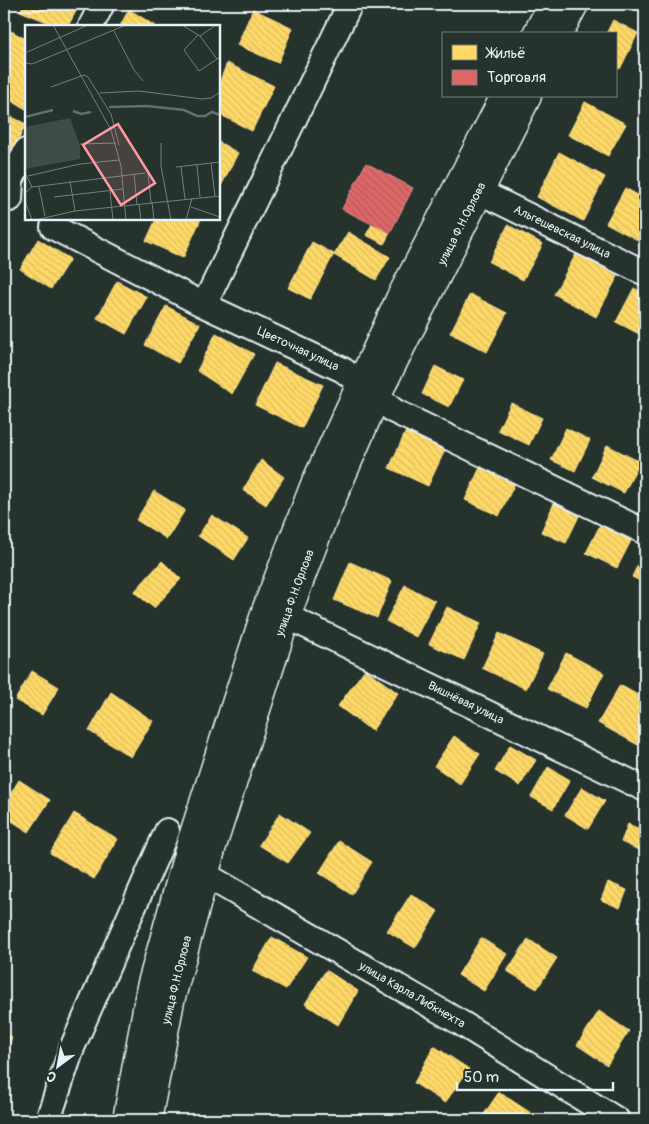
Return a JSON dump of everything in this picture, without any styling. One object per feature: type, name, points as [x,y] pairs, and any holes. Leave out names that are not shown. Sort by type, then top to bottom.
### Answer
[{"type":"street","points":[[92,25],[102,4]]},
{"type":"street","points":[[204,305],[350,4]]},
{"type":"street","points":[[538,32],[553,4]]},
{"type":"street","points":[[559,32],[574,4]]},
{"type":"street","name":"улица Ф.Н.Орлова","points":[[202,843],[321,523],[400,299],[504,98]]},
{"type":"street","name":"улица Ф.Н.Орлова","points":[[147,1120],[194,872],[268,608],[314,487],[478,191],[526,98]]},
{"type":"street","points":[[10,199],[11,180],[25,153]]},
{"type":"street","name":"Альгешевская улица","points":[[478,191],[645,273]]},
{"type":"street","name":"Цветочная улица","points":[[53,226],[204,305],[343,370],[394,411],[645,532]]},
{"type":"street","name":"Вишнёвая улица","points":[[286,616],[645,790]]},
{"type":"street","points":[[48,1120],[72,1048],[166,831]]},
{"type":"street","name":"улица Ф.Н.Орлова","points":[[126,1120],[151,987],[194,872]]},
{"type":"street","name":"улица Карла Либкнехта","points":[[194,872],[461,1023],[617,1120]]},
{"type":"building: Жильё","points":[[24,4],[80,4],[69,25],[55,25],[20,11]]},
{"type":"building: Жильё","points":[[129,9],[153,25],[121,25]]},
{"type":"building: Жильё","points":[[253,9],[293,28],[278,63],[237,45]]},
{"type":"building: Жильё","points":[[613,20],[638,33],[620,69],[616,67],[616,32],[607,32]]},
{"type":"building: Жильё","points":[[11,31],[25,38],[25,108],[4,97],[4,46]]},
{"type":"building: Жильё","points":[[227,63],[274,86],[252,131],[220,115],[220,80]]},
{"type":"building: Жильё","points":[[585,102],[626,124],[608,156],[568,135]]},
{"type":"building: Жильё","points":[[4,113],[25,124],[25,126],[4,170]]},
{"type":"building: Жильё","points":[[220,143],[238,153],[220,188]]},
{"type":"building: Жильё","points":[[559,152],[605,177],[583,221],[537,197]]},
{"type":"building: Жильё","points":[[625,188],[645,199],[645,244],[606,223]]},
{"type":"building: Жильё","points":[[156,220],[201,220],[183,258],[146,241]]},
{"type":"building: Жильё","points":[[372,224],[390,233],[384,244],[366,235]]},
{"type":"building: Жильё","points":[[508,225],[543,244],[523,280],[489,262]]},
{"type":"building: Жильё","points":[[348,232],[390,257],[376,280],[334,255]]},
{"type":"building: Жильё","points":[[38,239],[70,259],[51,289],[20,269]]},
{"type":"building: Жильё","points":[[312,242],[334,254],[310,299],[288,288]]},
{"type":"building: Жильё","points":[[576,254],[618,276],[596,317],[554,294]]},
{"type":"building: Жильё","points":[[117,281],[147,297],[126,334],[97,318]]},
{"type":"building: Жильё","points":[[634,288],[645,294],[645,337],[616,322]]},
{"type":"building: Жильё","points":[[470,294],[507,313],[487,352],[450,333]]},
{"type":"building: Жильё","points":[[166,306],[200,324],[178,363],[145,345]]},
{"type":"building: Жильё","points":[[216,333],[254,354],[232,394],[197,371]]},
{"type":"building: Жильё","points":[[275,363],[323,385],[302,428],[255,405]]},
{"type":"building: Жильё","points":[[435,366],[463,380],[449,407],[422,394]]},
{"type":"building: Жильё","points":[[511,403],[542,418],[529,445],[498,430]]},
{"type":"building: Жильё","points":[[566,428],[590,440],[575,471],[551,460]]},
{"type":"building: Жильё","points":[[406,431],[445,450],[428,486],[389,468]]},
{"type":"building: Жильё","points":[[607,445],[640,462],[624,493],[592,477]]},
{"type":"building: Жильё","points":[[261,460],[284,477],[266,505],[243,490]]},
{"type":"building: Жильё","points":[[482,463],[517,479],[499,516],[465,500]]},
{"type":"building: Жильё","points":[[154,491],[185,510],[167,539],[136,520]]},
{"type":"building: Жильё","points":[[555,501],[581,512],[566,543],[541,532]]},
{"type":"building: Жильё","points":[[212,515],[248,538],[234,560],[198,536]]},
{"type":"building: Жильё","points":[[604,517],[635,533],[617,568],[586,553]]},
{"type":"building: Жильё","points":[[645,549],[645,583],[632,577]]},
{"type":"building: Жильё","points":[[162,561],[181,579],[154,608],[134,592]]},
{"type":"building: Жильё","points":[[350,562],[392,581],[377,618],[334,600]]},
{"type":"building: Жильё","points":[[405,585],[435,601],[416,637],[386,621]]},
{"type":"building: Жильё","points":[[447,607],[481,623],[464,660],[429,644]]},
{"type":"building: Жильё","points":[[499,633],[543,654],[526,689],[482,668]]},
{"type":"building: Жильё","points":[[566,653],[604,673],[586,708],[547,689]]},
{"type":"building: Жильё","points":[[365,669],[398,693],[372,731],[338,706]]},
{"type":"building: Жильё","points":[[32,671],[59,687],[42,715],[15,700]]},
{"type":"building: Жильё","points":[[620,685],[645,699],[645,732],[638,745],[598,723]]},
{"type":"building: Жильё","points":[[111,692],[153,721],[131,757],[89,731]]},
{"type":"building: Жильё","points":[[454,736],[480,754],[460,784],[434,766]]},
{"type":"building: Жильё","points":[[510,745],[536,760],[520,786],[495,771]]},
{"type":"building: Жильё","points":[[548,767],[570,780],[553,809],[531,797]]},
{"type":"building: Жильё","points":[[19,780],[50,800],[29,832],[4,816],[4,804]]},
{"type":"building: Жильё","points":[[582,787],[605,801],[588,829],[565,815]]},
{"type":"building: Жильё","points":[[74,813],[118,839],[94,879],[50,853]]},
{"type":"building: Жильё","points":[[280,813],[310,833],[288,863],[259,845]]},
{"type":"building: Жильё","points":[[628,824],[645,831],[639,850],[621,842]]},
{"type":"building: Жильё","points":[[339,841],[372,862],[352,894],[319,873]]},
{"type":"building: Жильё","points":[[608,882],[627,890],[620,908],[601,900]]},
{"type":"building: Жильё","points":[[411,894],[438,911],[415,948],[387,931]]},
{"type":"building: Жильё","points":[[272,937],[307,957],[286,989],[252,971]]},
{"type":"building: Жильё","points":[[481,938],[507,954],[484,991],[458,975]]},
{"type":"building: Жильё","points":[[528,939],[557,958],[537,989],[507,971]]},
{"type":"building: Жильё","points":[[326,970],[358,991],[338,1025],[305,1004]]},
{"type":"building: Жильё","points":[[599,1011],[629,1031],[607,1065],[577,1045]]},
{"type":"building: Жильё","points":[[4,1033],[12,1037],[4,1058]]},
{"type":"building: Жильё","points":[[434,1046],[469,1069],[445,1103],[414,1083]]},
{"type":"building: Жильё","points":[[499,1092],[531,1113],[526,1120],[480,1120]]},
{"type":"building: Торговля","points":[[366,163],[413,188],[390,233],[342,209]]}]
